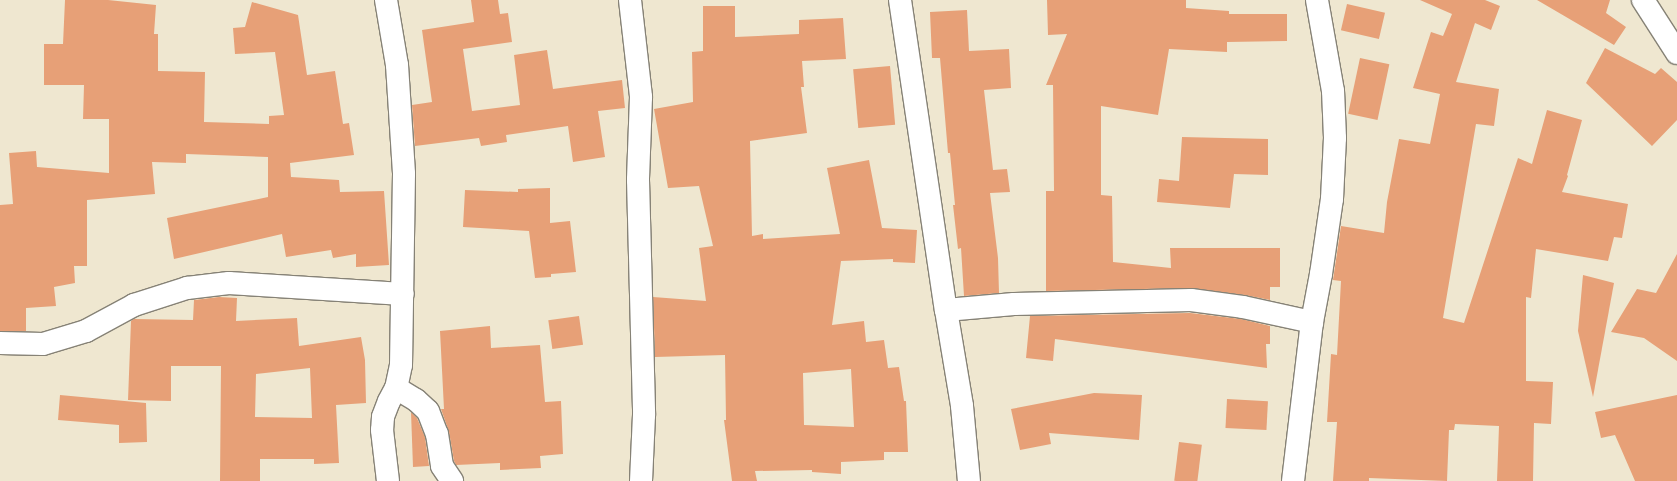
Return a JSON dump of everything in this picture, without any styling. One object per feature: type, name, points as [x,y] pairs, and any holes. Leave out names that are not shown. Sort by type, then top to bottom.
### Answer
[{"type":"street","points":[[386,0],[397,65],[404,174],[402,365],[396,388],[383,417],[382,430],[388,481]]},
{"type":"street","points":[[630,0],[641,97],[638,180],[644,415],[641,481]]},
{"type":"street","points":[[900,0],[946,310],[962,406],[969,481]]},
{"type":"street","points":[[1293,481],[1312,322],[1332,199],[1335,138],[1333,91],[1317,0]]},
{"type":"street","points":[[1642,0],[1677,53]]},
{"type":"street","points":[[0,342],[43,344],[86,330],[134,305],[186,288],[229,283],[403,294]]},
{"type":"street","points":[[946,310],[1014,304],[1191,300],[1243,307],[1312,322]]},
{"type":"street","points":[[396,388],[416,400],[428,411],[437,434],[442,466],[452,481]]},
{"type":"building","points":[[65,0],[108,0],[156,5],[154,34],[158,34],[158,71],[205,72],[204,122],[269,124],[269,116],[284,115],[275,52],[235,54],[233,28],[245,27],[252,2],[298,15],[307,75],[335,71],[343,124],[349,123],[354,155],[290,163],[291,177],[339,180],[340,192],[384,191],[389,265],[356,267],[356,254],[333,258],[331,250],[286,257],[282,234],[174,259],[167,218],[268,197],[268,157],[186,154],[186,163],[152,162],[155,194],[87,200],[87,266],[74,266],[75,283],[54,287],[56,306],[26,308],[26,331],[0,331],[0,205],[13,204],[9,153],[36,151],[37,167],[109,173],[109,119],[83,119],[84,85],[44,85],[44,44],[63,44]]},
{"type":"building","points":[[471,0],[498,0],[500,14],[508,13],[512,42],[463,49],[472,111],[520,105],[514,55],[547,50],[553,89],[622,80],[625,108],[598,111],[605,157],[573,162],[568,126],[506,135],[507,142],[481,146],[479,138],[415,146],[412,105],[432,102],[422,30],[474,22]]},
{"type":"building","points":[[1047,0],[1186,0],[1186,8],[1229,11],[1229,14],[1287,14],[1287,41],[1227,42],[1227,52],[1169,49],[1158,115],[1101,106],[1101,195],[1112,196],[1113,262],[1171,268],[1170,248],[1280,248],[1280,287],[1270,287],[1270,300],[1191,288],[1046,291],[1046,191],[1054,191],[1053,85],[1046,85],[1067,34],[1048,35]]},
{"type":"building","points":[[1420,0],[1485,0],[1500,6],[1491,30],[1475,23],[1456,82],[1499,89],[1494,126],[1476,124],[1443,318],[1464,323],[1518,158],[1532,164],[1547,110],[1582,120],[1567,175],[1568,176],[1562,192],[1628,204],[1622,238],[1614,237],[1608,261],[1536,249],[1531,298],[1526,297],[1526,381],[1553,382],[1551,424],[1534,423],[1533,481],[1497,481],[1499,426],[1455,424],[1454,430],[1449,430],[1447,481],[1369,478],[1369,481],[1333,481],[1337,422],[1327,422],[1331,354],[1337,355],[1341,281],[1333,280],[1341,226],[1384,233],[1387,202],[1399,139],[1430,144],[1440,94],[1413,88],[1431,32],[1443,36],[1452,14]]},
{"type":"building","points":[[1537,0],[1610,0],[1606,13],[1626,27],[1614,45]]},
{"type":"building","points":[[1347,4],[1385,13],[1379,39],[1341,30]]},
{"type":"building","points":[[703,6],[735,6],[735,37],[799,34],[799,20],[843,18],[846,59],[802,61],[804,87],[801,87],[807,133],[750,141],[752,236],[763,234],[763,239],[840,234],[827,168],[869,160],[882,228],[917,230],[915,263],[893,262],[893,259],[841,261],[832,325],[864,321],[866,342],[884,340],[888,368],[899,367],[904,401],[906,401],[908,452],[884,452],[884,460],[841,462],[841,474],[812,472],[812,470],[755,471],[757,481],[732,481],[724,420],[726,420],[725,355],[655,357],[653,297],[706,301],[699,248],[713,246],[699,186],[668,188],[654,109],[693,102],[692,52],[703,51]],"holes":[[[851,369],[854,427],[804,425],[803,373]]]},
{"type":"building","points":[[967,10],[969,51],[1009,49],[1011,88],[984,90],[993,170],[1007,169],[1010,192],[990,193],[998,258],[999,293],[964,296],[961,248],[958,249],[953,205],[955,205],[950,153],[948,153],[940,58],[932,58],[930,12]]},
{"type":"building","points":[[1605,48],[1655,74],[1661,68],[1677,82],[1677,120],[1652,146],[1586,83]]},
{"type":"building","points":[[1360,58],[1389,64],[1377,120],[1348,114]]},
{"type":"building","points":[[890,66],[895,125],[858,128],[853,69]]},
{"type":"building","points":[[1182,137],[1268,139],[1268,175],[1234,174],[1230,208],[1157,202],[1159,179],[1179,181]]},
{"type":"building","points":[[550,188],[550,223],[570,221],[576,272],[551,274],[551,277],[535,278],[529,231],[463,227],[465,190],[518,192],[518,189]]},
{"type":"building","points":[[1677,254],[1677,361],[1644,338],[1611,332],[1637,289],[1656,293]]},
{"type":"building","points":[[1583,275],[1614,283],[1593,397],[1578,331]]},
{"type":"building","points":[[219,297],[237,298],[236,321],[297,318],[299,346],[361,337],[365,360],[366,403],[336,405],[339,463],[314,464],[314,459],[260,459],[260,481],[220,481],[221,366],[171,366],[171,401],[128,400],[131,321],[134,319],[193,320],[194,300]],"holes":[[[310,368],[312,418],[255,417],[256,374]]]},
{"type":"building","points":[[1190,313],[1241,319],[1270,326],[1270,344],[1266,344],[1267,368],[1055,339],[1053,361],[1026,358],[1030,316]]},
{"type":"building","points":[[579,316],[583,345],[552,349],[548,320]]},
{"type":"building","points":[[490,326],[491,348],[540,345],[545,402],[561,401],[563,454],[540,456],[541,468],[500,470],[500,463],[456,465],[454,461],[449,432],[441,409],[444,409],[440,331]]},
{"type":"building","points":[[1094,393],[1142,395],[1139,440],[1049,433],[1051,444],[1020,450],[1011,409]]},
{"type":"building","points":[[60,395],[146,403],[147,442],[119,443],[119,425],[58,420]]},
{"type":"building","points":[[1677,395],[1677,481],[1635,481],[1615,435],[1601,438],[1595,412]]},
{"type":"building","points":[[1227,399],[1268,401],[1266,430],[1225,428]]},
{"type":"building","points":[[411,412],[417,418],[425,437],[429,466],[413,467]]},
{"type":"building","points":[[1179,442],[1202,445],[1197,481],[1174,481]]}]
